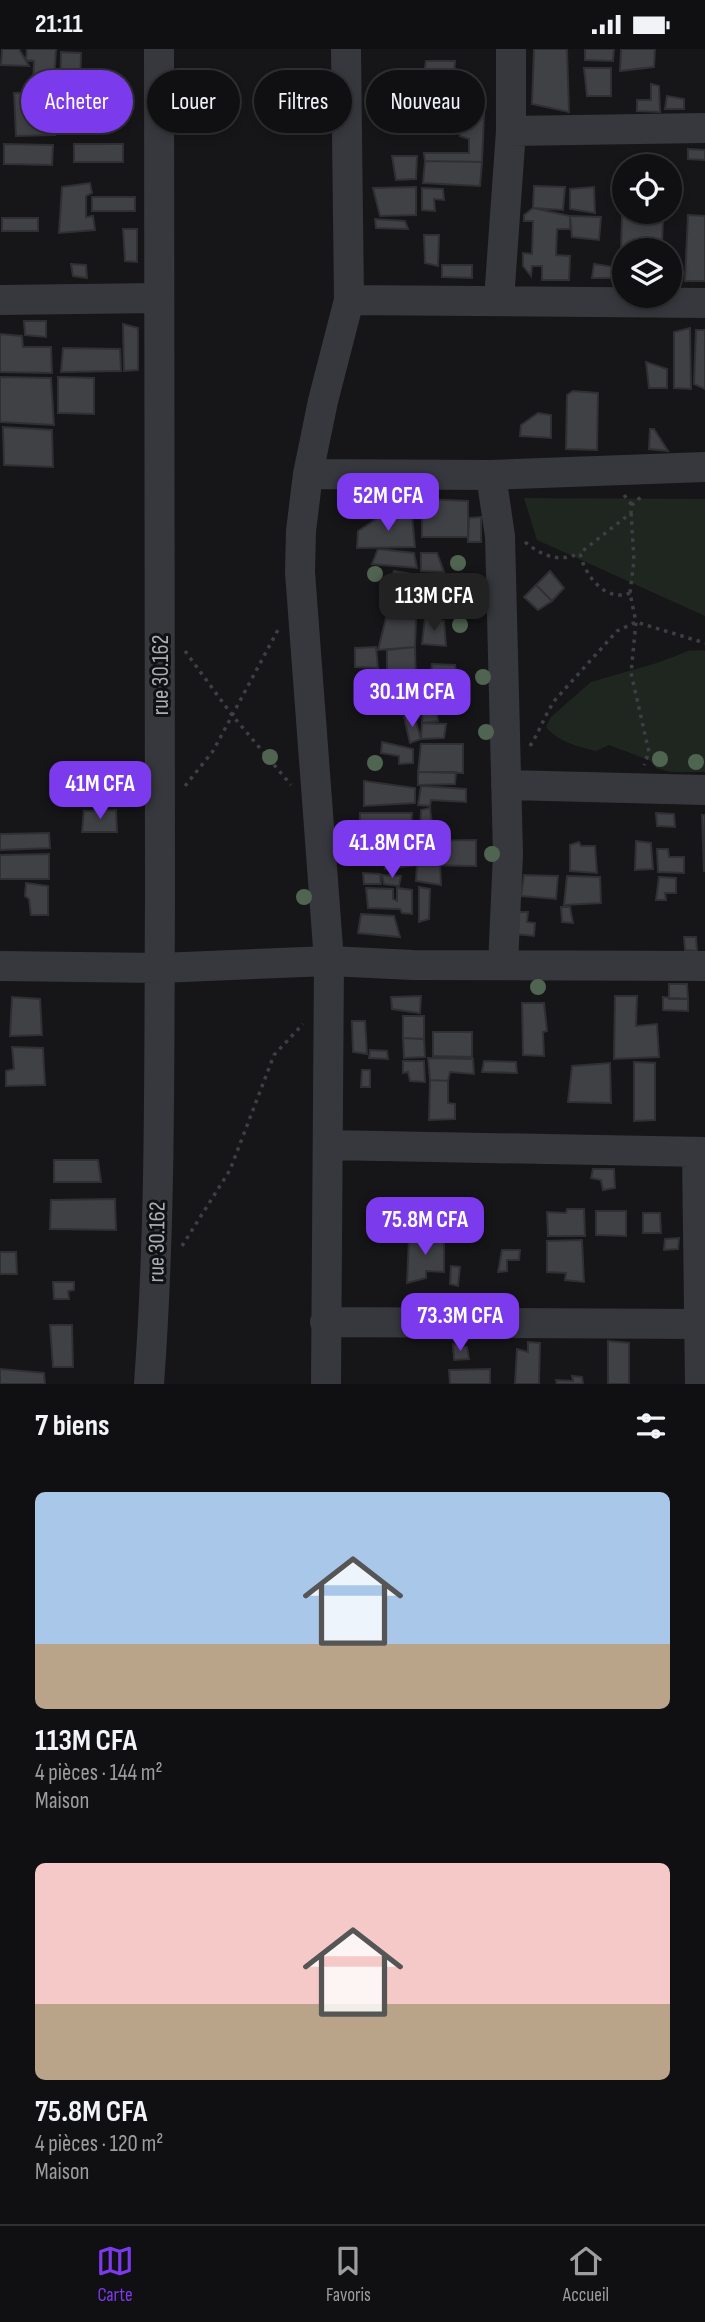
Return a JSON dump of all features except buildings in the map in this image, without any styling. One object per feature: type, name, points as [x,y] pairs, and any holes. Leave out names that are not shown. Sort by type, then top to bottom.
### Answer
[{"type":"street","name":"rue 30.162","points":[[149,1384],[156,1286],[160,968],[159,49]]},
{"type":"street","points":[[326,1384],[329,961],[301,594],[301,531],[308,474],[323,401],[349,300],[346,49]]},
{"type":"street","points":[[499,300],[510,131],[511,49]]},
{"type":"street","points":[[510,131],[705,128]]},
{"type":"street","points":[[0,299],[158,298]]},
{"type":"street","points":[[349,300],[705,303]]},
{"type":"street","points":[[308,474],[491,475],[705,467]]},
{"type":"street","points":[[491,475],[500,535],[508,853],[503,965]]},
{"type":"street","points":[[506,785],[705,790]]},
{"type":"street","points":[[0,966],[160,968],[329,961],[413,965],[705,966]]},
{"type":"street","points":[[327,1145],[701,1152],[700,1384]]},
{"type":"street","points":[[325,1322],[699,1324]]},
{"type":"path","points":[[597,471],[609,479],[632,505]]},
{"type":"path","points":[[639,771],[649,752],[631,673],[636,622],[630,593],[634,560],[631,513],[632,505],[650,488]]},
{"type":"path","points":[[521,537],[533,548],[563,559],[580,553],[631,513]]},
{"type":"path","points":[[580,553],[586,571],[597,584],[607,592],[620,595],[630,593]]},
{"type":"path","points":[[160,801],[174,795],[195,776],[213,751],[282,623],[301,594]]},
{"type":"path","points":[[529,747],[555,700],[617,631],[636,622],[705,643]]},
{"type":"path","points":[[185,650],[232,715],[293,788]]},
{"type":"path","points":[[178,1251],[230,1170],[274,1055],[328,997]]},
{"type":"shaded area","points":[[524,498],[705,499],[705,616],[537,540]]},
{"type":"shaded area","points":[[688,651],[705,651],[705,772],[671,772],[656,768],[651,761],[609,745],[596,751],[563,740],[546,727],[551,717],[591,682]]}]
